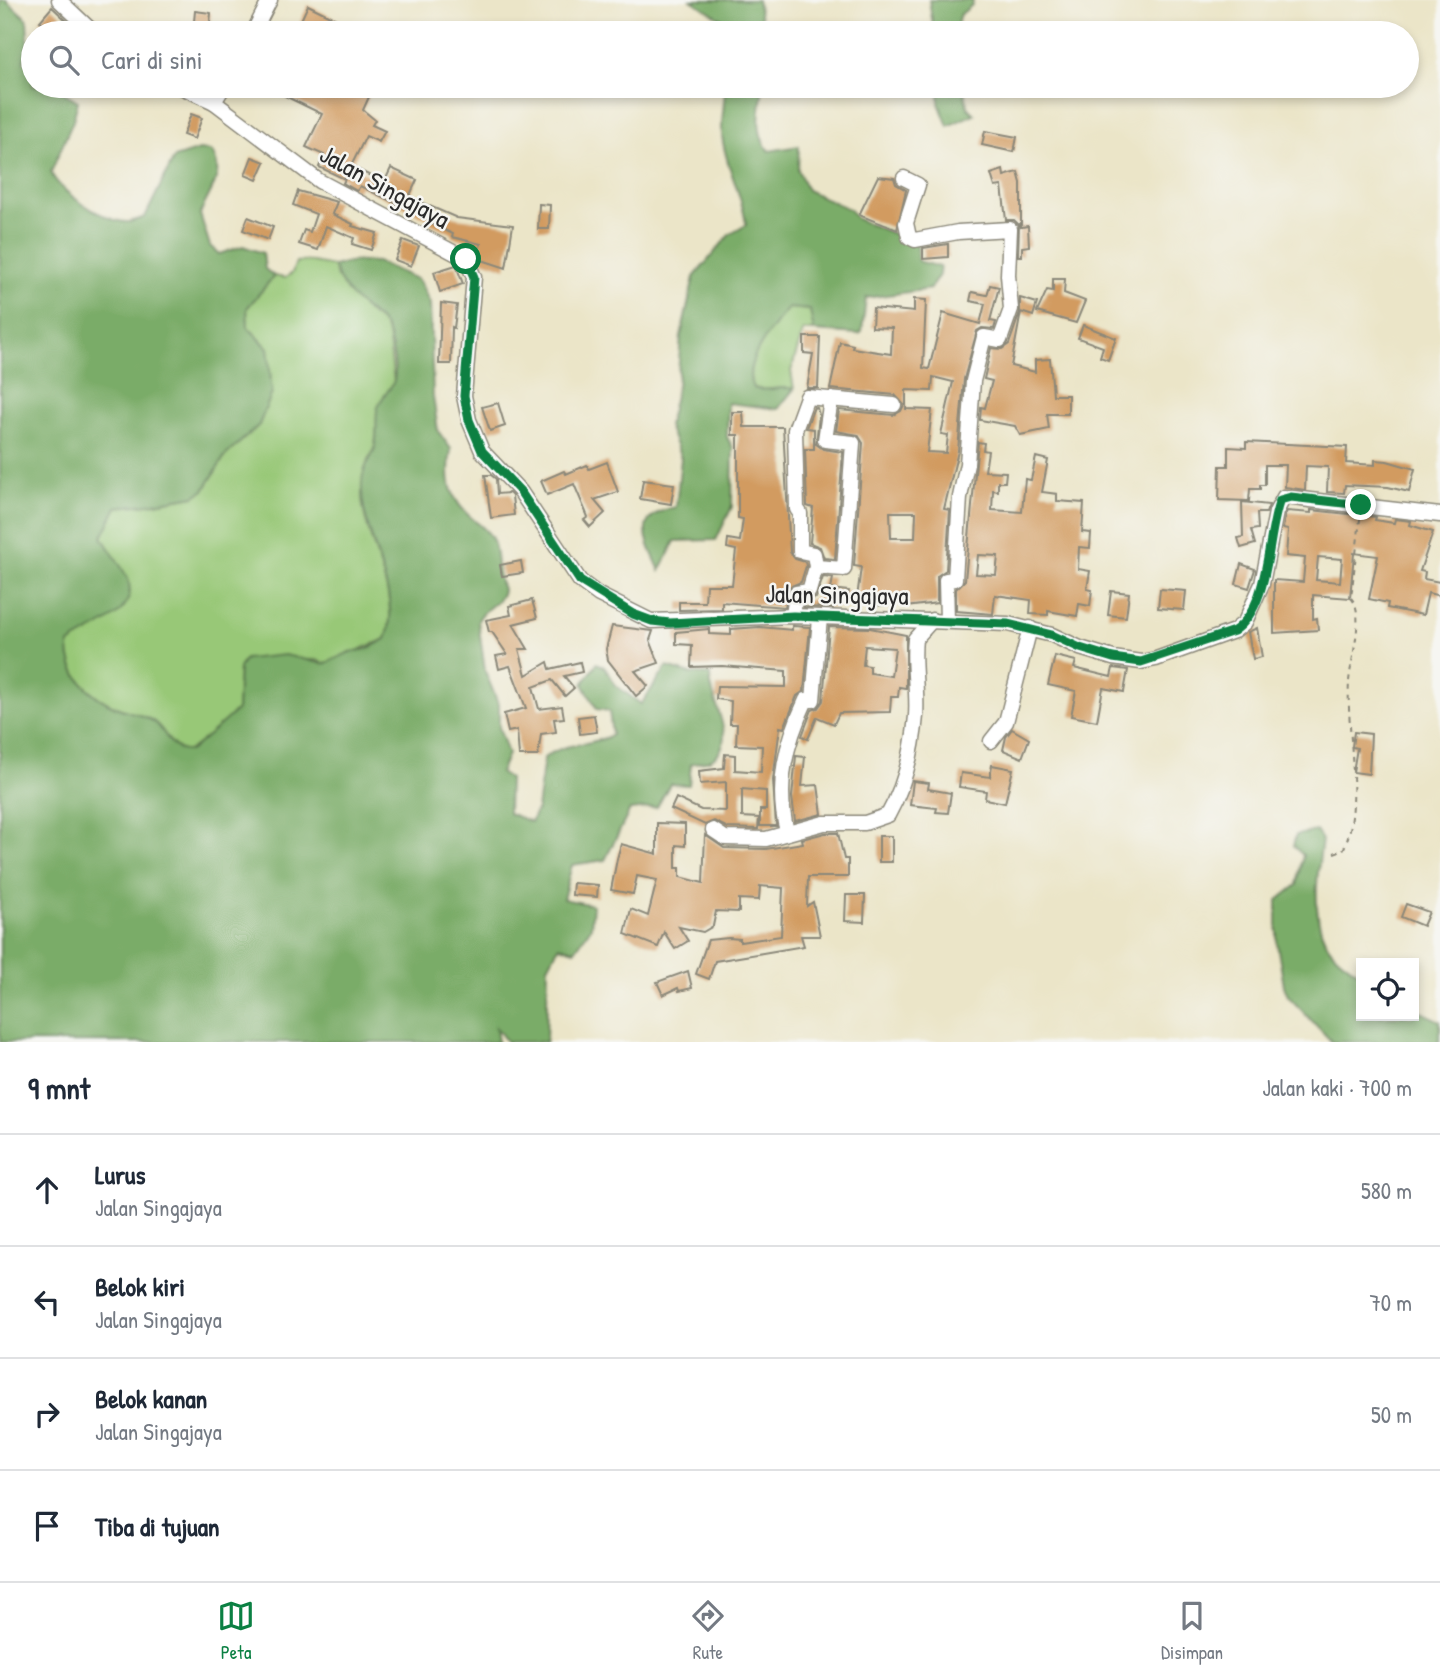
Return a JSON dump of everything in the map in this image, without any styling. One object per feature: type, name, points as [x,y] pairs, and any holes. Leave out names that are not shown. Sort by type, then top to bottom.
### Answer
[{"type":"street","points":[[59,0],[81,21]]},
{"type":"street","points":[[260,21],[271,0]]},
{"type":"street","name":"Jalan Singajaya","points":[[205,98],[319,181],[466,259],[474,277],[464,396],[469,420],[482,451],[520,491],[580,581],[599,595],[652,621],[670,623],[793,616],[947,621],[1030,628],[1113,658],[1141,662],[1181,651],[1234,631],[1245,622],[1262,584],[1280,500],[1291,497],[1440,515]]},
{"type":"street","points":[[214,102],[216,98]]},
{"type":"street","points":[[904,178],[918,185],[906,223],[909,237],[915,240],[958,232],[1010,229],[1008,275],[1011,309],[1000,340],[984,337],[976,363],[967,464],[960,497],[955,579],[946,580],[947,621]]},
{"type":"street","points":[[793,616],[796,593],[809,591],[816,566],[814,554],[800,551],[795,430],[807,397],[894,405]]},
{"type":"street","points":[[816,566],[844,569],[853,443],[825,440],[831,399]]},
{"type":"street","points":[[787,832],[781,791],[785,751],[806,700],[813,699],[820,618]]},
{"type":"street","points":[[713,830],[726,838],[766,839],[824,823],[877,821],[888,815],[899,797],[916,715],[915,639],[932,621]]},
{"type":"street","points":[[990,741],[1006,722],[1030,628]]},
{"type":"path","points":[[1334,853],[1343,850],[1350,820],[1349,680],[1357,618],[1354,602],[1350,598],[1361,505]]},
{"type":"green space","points":[[0,0],[6,0],[27,19],[21,21],[21,98],[73,98],[78,101],[73,121],[51,172],[63,189],[109,218],[133,221],[145,217],[174,158],[199,150],[211,151],[217,175],[200,214],[210,246],[219,254],[243,246],[263,253],[265,269],[274,276],[247,308],[248,327],[268,348],[272,393],[259,425],[225,456],[204,490],[194,496],[117,507],[102,537],[125,574],[130,592],[127,603],[120,612],[69,644],[72,665],[90,691],[118,708],[150,720],[177,749],[190,751],[237,710],[239,668],[245,659],[285,655],[324,664],[350,652],[367,649],[386,639],[390,621],[386,582],[367,522],[362,483],[364,471],[375,448],[378,407],[393,383],[395,367],[386,330],[350,295],[333,266],[354,261],[377,262],[417,279],[430,304],[433,396],[438,431],[451,449],[451,489],[466,513],[492,538],[495,547],[502,594],[478,621],[485,671],[499,706],[499,727],[508,754],[500,773],[509,779],[508,813],[531,822],[537,809],[544,758],[560,749],[612,735],[609,711],[597,709],[583,684],[597,663],[605,667],[615,685],[641,704],[667,667],[691,674],[710,674],[724,740],[721,750],[713,758],[691,764],[689,785],[670,784],[657,807],[630,810],[605,860],[572,865],[563,899],[593,905],[591,927],[575,950],[559,946],[548,967],[546,1042],[507,1042],[496,1028],[498,1042],[0,1042]]},
{"type":"green space","points":[[691,0],[757,0],[761,21],[725,21]]},
{"type":"green space","points":[[929,0],[973,0],[959,21],[932,21]]},
{"type":"green space","points":[[724,98],[762,98],[760,128],[764,144],[769,151],[799,146],[798,170],[807,190],[849,209],[857,219],[917,243],[918,261],[940,267],[939,275],[930,289],[866,298],[862,332],[859,334],[814,331],[810,310],[788,308],[754,357],[750,378],[753,388],[794,389],[778,409],[728,403],[727,437],[733,448],[732,507],[716,540],[675,541],[660,571],[650,549],[646,530],[647,523],[653,516],[676,507],[681,458],[668,426],[677,386],[681,336],[694,277],[729,235],[746,225],[724,147]]},
{"type":"green space","points":[[939,98],[966,98],[968,108],[974,114],[948,126]]},
{"type":"green space","points":[[308,261],[333,266],[337,277],[369,313],[383,324],[388,334],[394,382],[381,405],[375,447],[366,468],[362,493],[368,529],[386,585],[390,622],[386,639],[324,664],[317,660],[245,659],[239,668],[237,710],[185,752],[175,746],[150,720],[119,708],[90,691],[72,665],[69,644],[130,592],[127,579],[102,537],[117,506],[149,504],[194,496],[204,490],[225,456],[259,425],[271,381],[268,348],[248,327],[247,308],[274,276],[285,278],[292,273],[296,262]]},
{"type":"green space","points":[[788,308],[810,310],[814,331],[803,331],[791,371],[794,389],[753,388],[750,378],[754,356]]},
{"type":"green space","points":[[1316,831],[1322,840],[1317,891],[1318,917],[1325,940],[1332,951],[1356,970],[1356,1021],[1419,1021],[1419,1010],[1440,1021],[1440,1042],[1332,1042],[1288,996],[1277,944],[1277,901],[1297,885],[1303,855],[1293,846],[1296,835]]},
{"type":"building","points":[[308,5],[340,21],[301,21]]},
{"type":"building","points":[[52,7],[67,21],[40,21]]},
{"type":"building","points":[[195,11],[211,13],[210,21],[194,21]]},
{"type":"building","points":[[289,98],[368,98],[363,110],[375,120],[372,125],[385,131],[379,142],[366,136],[351,166],[384,183],[391,168],[417,180],[409,197],[457,218],[513,225],[506,268],[476,258],[481,244],[452,237],[453,234],[427,222],[428,219],[360,186],[357,191],[343,183],[345,179],[319,167],[324,155],[306,147],[322,114]]},
{"type":"building","points":[[191,114],[202,118],[194,139],[183,135]]},
{"type":"building","points":[[985,131],[1017,137],[1014,152],[982,145]]},
{"type":"building","points":[[252,157],[265,162],[257,180],[245,175]]},
{"type":"building","points":[[1003,170],[1004,176],[1018,172],[1021,183],[1021,227],[1028,226],[1029,246],[1022,247],[1022,256],[1018,256],[1019,225],[1014,220],[1006,220],[1002,186],[995,187],[991,174]]},
{"type":"building","points":[[878,176],[894,178],[896,184],[906,190],[897,230],[859,215]]},
{"type":"building","points":[[298,191],[337,202],[332,214],[353,224],[352,226],[377,233],[371,250],[352,244],[354,238],[326,226],[318,250],[299,244],[304,230],[310,232],[316,214],[293,205]]},
{"type":"building","points":[[539,204],[550,205],[549,229],[538,229]]},
{"type":"building","points":[[248,217],[273,227],[268,240],[243,230]]},
{"type":"building","points":[[403,240],[419,246],[411,266],[395,260]]},
{"type":"building","points":[[948,244],[948,257],[923,259],[923,248]]},
{"type":"building","points":[[456,265],[463,284],[440,292],[434,272]]},
{"type":"building","points":[[1053,279],[1065,279],[1064,293],[1085,301],[1076,323],[1037,312],[1047,290],[1053,291]]},
{"type":"building","points":[[990,285],[999,287],[990,321],[996,322],[994,329],[982,328],[977,331],[964,379],[958,451],[944,509],[950,510],[946,570],[937,576],[937,603],[905,607],[905,595],[884,598],[884,605],[872,606],[872,598],[857,598],[861,567],[854,566],[863,443],[858,435],[836,431],[839,410],[894,415],[901,411],[904,405],[895,395],[830,389],[840,342],[853,345],[852,348],[891,354],[892,328],[872,327],[873,308],[914,312],[914,299],[926,300],[923,368],[929,369],[943,313],[980,324],[985,304],[970,301],[972,292],[987,295]],"holes":[[[933,377],[953,382],[941,434],[948,435],[946,453],[927,452],[932,410],[906,409],[906,390],[932,391]],[[890,512],[916,512],[915,538],[891,538]]]},
{"type":"building","points":[[1020,298],[1037,303],[1033,316],[1021,312],[1011,366],[1035,372],[1035,360],[1050,359],[1053,395],[1068,395],[1068,414],[1047,414],[1049,429],[1020,435],[1015,426],[980,420],[981,407],[985,408],[992,381],[984,379],[991,348],[1002,349],[1009,344],[1020,312]]},
{"type":"building","points":[[441,303],[457,305],[454,328],[452,327],[451,364],[439,364]]},
{"type":"building","points":[[1083,325],[1116,338],[1108,360],[1100,357],[1103,347],[1078,338]]},
{"type":"building","points":[[804,337],[820,337],[818,388],[807,388],[813,354],[804,353]]},
{"type":"building","points":[[498,403],[505,426],[490,431],[482,407]]},
{"type":"building","points":[[814,407],[819,415],[816,444],[823,449],[843,452],[835,559],[824,558],[820,547],[810,543],[813,508],[807,506],[805,449],[814,449],[814,429],[806,428]]},
{"type":"building","points":[[732,412],[743,412],[744,427],[783,427],[790,552],[795,559],[805,562],[806,566],[801,582],[789,587],[785,607],[722,602],[722,609],[679,610],[679,602],[705,602],[706,585],[732,585],[736,550],[727,548],[728,539],[740,541],[743,519],[738,518],[738,435],[732,435]]},
{"type":"building","points":[[978,442],[984,443],[983,450],[988,451],[985,471],[1006,472],[1005,482],[998,482],[998,491],[993,490],[992,510],[1022,512],[1025,479],[1031,480],[1036,457],[1048,460],[1042,492],[1057,494],[1057,501],[1084,503],[1082,532],[1091,533],[1090,548],[1079,547],[1078,569],[1090,571],[1087,589],[1092,590],[1090,606],[1079,604],[1077,616],[1048,611],[1048,615],[1030,614],[1031,600],[995,595],[993,614],[956,611],[956,589],[965,580]],"holes":[[[978,555],[998,556],[996,575],[976,574]]]},
{"type":"building","points":[[1246,442],[1347,447],[1346,463],[1375,465],[1375,460],[1387,461],[1415,469],[1409,492],[1388,487],[1345,485],[1344,493],[1327,492],[1328,467],[1306,466],[1305,490],[1285,487],[1286,465],[1265,465],[1265,485],[1260,485],[1260,489],[1250,489],[1249,501],[1219,500],[1220,466],[1228,466],[1228,447],[1246,448]]},
{"type":"building","points":[[607,462],[618,492],[594,500],[605,513],[590,527],[584,520],[588,517],[574,484],[547,495],[541,481],[564,471],[566,474],[587,465],[589,469]]},
{"type":"building","points":[[485,475],[496,479],[497,494],[509,493],[512,496],[514,515],[491,518]]},
{"type":"building","points":[[643,480],[674,484],[671,504],[640,499]]},
{"type":"building","points":[[1242,502],[1269,505],[1266,513],[1257,513],[1258,529],[1251,530],[1255,544],[1241,548],[1238,538],[1243,537]]},
{"type":"building","points":[[1311,510],[1376,517],[1375,520],[1394,523],[1395,519],[1411,521],[1410,525],[1433,532],[1420,571],[1425,572],[1424,579],[1440,582],[1440,596],[1428,593],[1423,615],[1387,608],[1388,603],[1369,599],[1378,556],[1354,553],[1350,598],[1313,595],[1313,619],[1317,618],[1318,630],[1274,633],[1274,580],[1303,582],[1305,558],[1286,556],[1288,530],[1283,529],[1285,515],[1287,511],[1311,513]],"holes":[[[1318,557],[1342,559],[1340,582],[1316,580]]]},
{"type":"building","points":[[521,561],[523,573],[502,576],[500,565]]},
{"type":"building","points":[[1241,564],[1255,569],[1249,588],[1236,584]]},
{"type":"building","points":[[823,577],[833,578],[831,589],[849,591],[847,601],[833,599],[832,608],[804,607],[805,601],[816,598]]},
{"type":"building","points":[[1160,589],[1186,591],[1184,610],[1158,608]]},
{"type":"building","points":[[1111,591],[1129,593],[1126,617],[1108,615]]},
{"type":"building","points":[[532,600],[537,618],[513,624],[528,649],[519,649],[526,675],[548,662],[550,669],[580,662],[582,672],[564,676],[574,688],[565,696],[552,680],[533,687],[539,709],[562,706],[564,718],[554,719],[556,732],[541,734],[538,756],[519,756],[517,730],[508,732],[504,714],[526,708],[510,666],[499,669],[496,656],[507,654],[492,632],[489,632],[486,620],[511,615],[509,606]]},
{"type":"building","points":[[612,626],[653,631],[650,640],[659,663],[635,671],[648,686],[636,696],[608,660],[606,649]]},
{"type":"building","points":[[792,626],[810,627],[804,691],[797,696],[784,728],[780,727],[773,780],[776,826],[760,826],[760,810],[766,810],[766,791],[742,789],[742,817],[759,818],[758,829],[728,828],[714,821],[705,825],[671,809],[676,798],[701,810],[726,811],[726,782],[700,784],[699,771],[724,768],[725,754],[735,755],[735,770],[761,772],[762,746],[736,745],[737,724],[730,724],[731,701],[716,699],[717,686],[786,687],[786,671],[722,666],[691,667],[692,645],[676,644],[676,632],[709,629],[709,634],[731,635],[731,629],[760,627],[792,630]]},
{"type":"building","points":[[829,627],[870,628],[906,635],[906,688],[899,687],[898,697],[891,697],[890,712],[839,713],[834,724],[817,717],[808,739],[802,736],[808,720],[812,710],[818,708],[823,701]],"holes":[[[865,646],[895,648],[891,676],[870,673],[870,666],[863,665]]]},
{"type":"building","points":[[1257,628],[1262,657],[1253,659],[1248,632]]},
{"type":"building","points":[[1055,656],[1076,661],[1074,668],[1111,677],[1113,668],[1128,670],[1124,692],[1103,688],[1097,721],[1071,716],[1076,691],[1048,685]]},
{"type":"building","points":[[594,715],[597,732],[580,734],[578,717]]},
{"type":"building","points":[[1012,729],[1029,739],[1022,758],[1003,750],[1006,737]]},
{"type":"building","points":[[1354,732],[1371,734],[1369,774],[1353,772],[1357,748],[1352,747]]},
{"type":"building","points":[[796,756],[805,757],[802,786],[818,785],[822,814],[795,821],[792,797]]},
{"type":"building","points":[[992,765],[1013,769],[1005,803],[985,799],[986,791],[959,787],[961,773],[990,777]]},
{"type":"building","points":[[913,781],[929,783],[928,789],[951,793],[948,813],[936,812],[937,808],[910,805]]},
{"type":"building","points":[[657,823],[685,824],[685,846],[676,845],[676,868],[680,868],[680,877],[703,883],[705,835],[724,848],[766,849],[803,843],[802,839],[825,833],[838,833],[844,859],[848,859],[848,877],[808,877],[807,906],[813,902],[820,936],[801,936],[804,946],[715,961],[709,979],[696,974],[708,940],[729,938],[740,939],[740,942],[781,936],[783,888],[760,886],[759,900],[739,899],[739,912],[716,911],[713,926],[703,932],[679,927],[688,941],[675,949],[664,932],[658,947],[625,934],[631,909],[648,916],[657,880],[637,876],[633,894],[611,890],[621,844],[657,854]]},
{"type":"building","points":[[879,836],[892,836],[892,862],[879,862]]},
{"type":"building","points":[[573,883],[598,885],[597,897],[572,895]]},
{"type":"building","points":[[846,895],[865,895],[864,922],[845,921]]},
{"type":"building","points":[[1406,904],[1429,912],[1423,926],[1401,917]]},
{"type":"building","points":[[688,971],[692,988],[679,991],[678,988],[663,995],[657,982]]},
{"type":"route","points":[[466,259],[474,277],[463,384],[469,420],[482,451],[520,491],[580,581],[633,614],[652,621],[670,623],[749,616],[793,616],[1008,624],[1052,635],[1080,648],[1113,658],[1141,662],[1181,651],[1234,631],[1245,622],[1262,584],[1276,512],[1280,500],[1284,497],[1361,505]]}]
